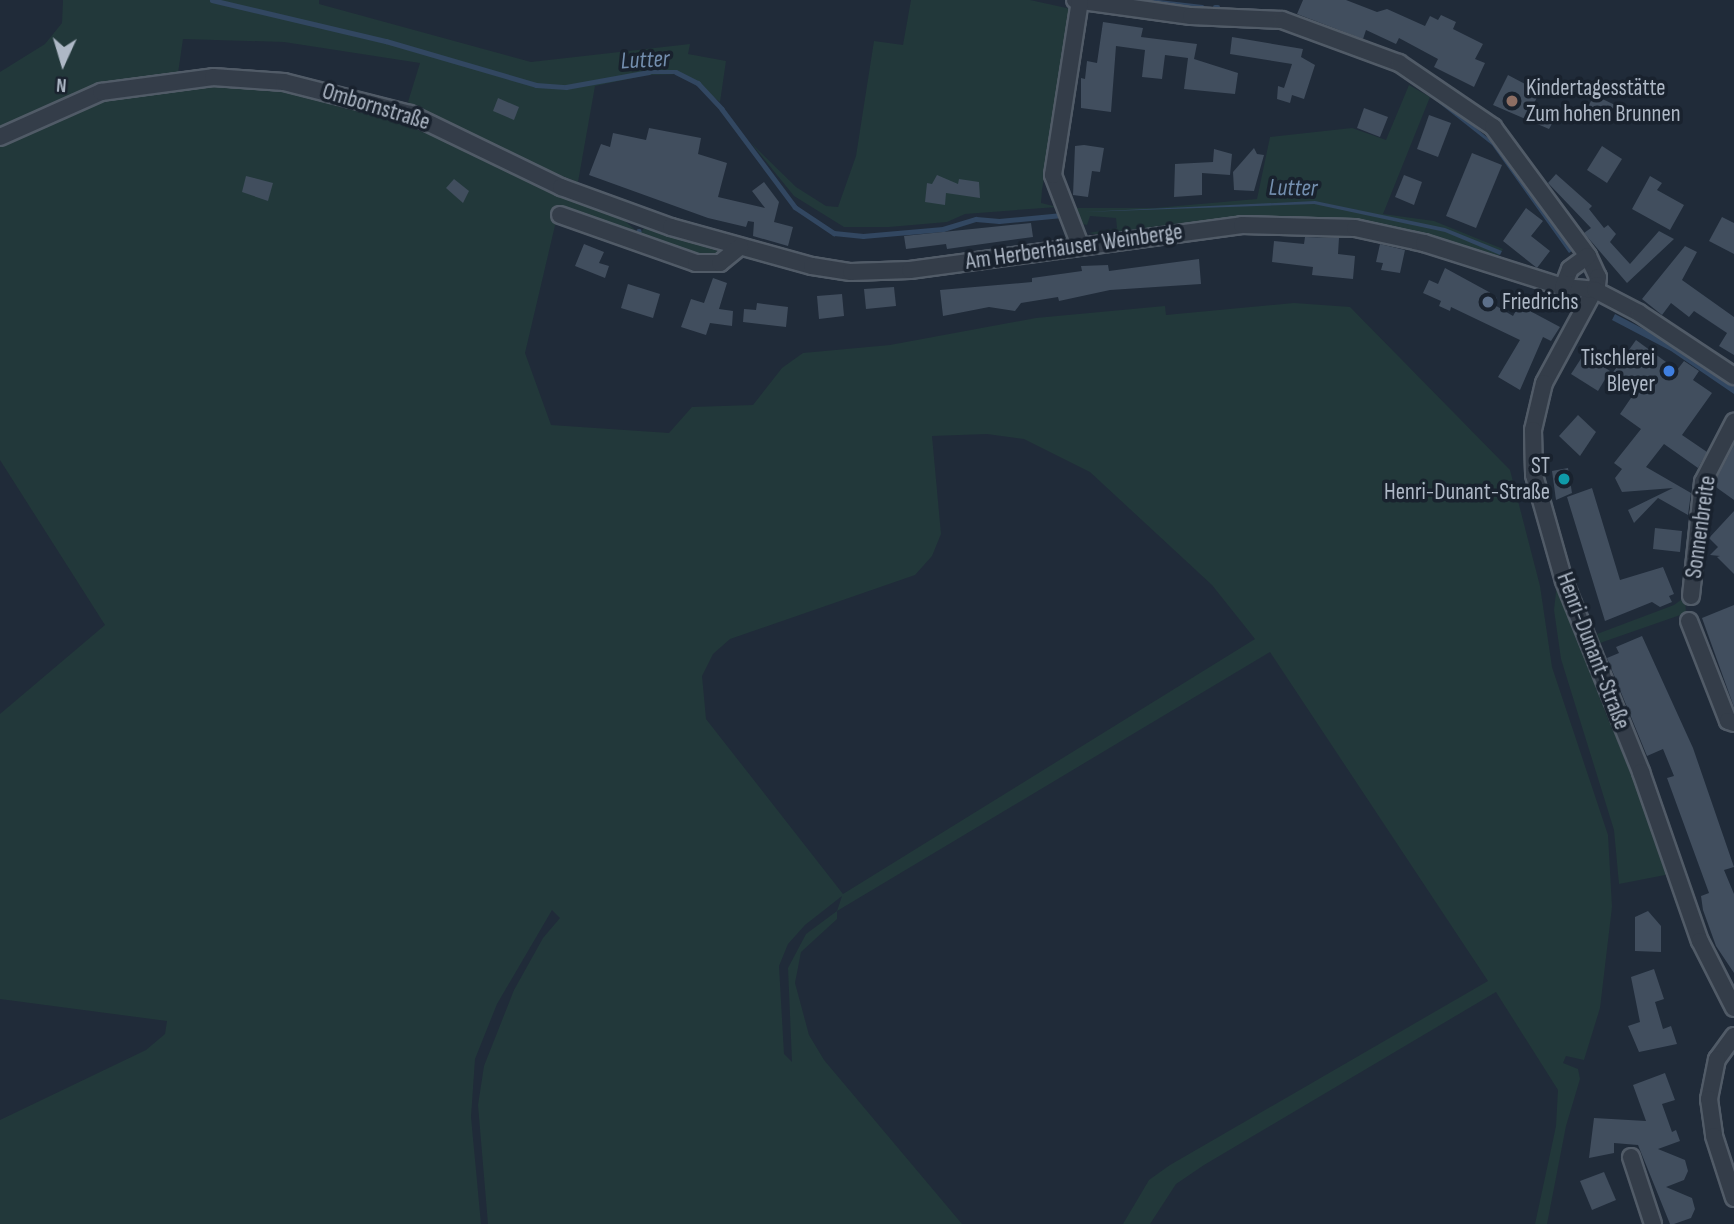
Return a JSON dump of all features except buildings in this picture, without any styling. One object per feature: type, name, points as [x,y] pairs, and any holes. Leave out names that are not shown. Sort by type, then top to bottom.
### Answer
[{"type":"street","points":[[1080,245],[1053,175],[1077,0],[1191,16],[1253,17],[1289,21],[1352,42],[1440,87],[1493,127],[1511,148],[1543,199],[1588,256],[1598,277],[1595,290],[1639,313],[1734,376]]},
{"type":"street","points":[[1253,17],[1254,0]]},
{"type":"street","name":"Ombornstraße","points":[[0,137],[79,99],[111,90],[213,77],[284,82],[410,114],[561,187],[740,247]]},
{"type":"street","points":[[560,215],[696,263],[720,263],[740,247]]},
{"type":"street","name":"Am Herberhäuser Weinberge","points":[[740,247],[812,266],[869,273],[1242,225],[1322,224],[1386,232],[1563,287],[1595,290]]},
{"type":"street","points":[[1563,287],[1570,269],[1588,256]]},
{"type":"street","name":"Henri-Dunant-Straße","points":[[1595,290],[1544,383],[1533,430],[1534,475],[1564,581],[1641,772],[1700,941],[1734,1008]]},
{"type":"street","name":"Sonnenbreite","points":[[1691,596],[1705,472],[1734,422]]},
{"type":"street","points":[[1689,621],[1728,721],[1734,723]]},
{"type":"street","points":[[1734,1036],[1717,1059],[1709,1099],[1714,1136],[1734,1198]]},
{"type":"street","points":[[1631,1157],[1653,1224]]},
{"type":"green space","points":[[63,0],[319,0],[319,4],[531,62],[690,44],[688,54],[726,61],[720,102],[684,74],[647,75],[595,86],[578,182],[532,165],[408,102],[420,63],[284,42],[183,39],[176,87],[233,85],[295,90],[335,100],[444,138],[534,185],[618,215],[640,234],[644,228],[724,253],[714,260],[557,217],[525,353],[551,425],[669,433],[692,407],[753,405],[782,368],[803,353],[890,345],[1036,318],[1165,306],[1166,315],[1294,303],[1350,307],[1510,470],[1540,586],[1552,667],[1608,835],[1612,907],[1600,1008],[1584,1060],[1566,1056],[1563,1063],[1578,1069],[1580,1079],[1566,1126],[1547,1224],[1535,1224],[1556,1126],[1558,1090],[1496,992],[1204,1165],[1176,1184],[1150,1224],[1123,1224],[1149,1180],[1170,1165],[1488,981],[1270,652],[837,911],[837,919],[801,952],[795,983],[809,1035],[824,1060],[962,1224],[488,1224],[478,1105],[484,1066],[514,990],[543,938],[560,918],[552,910],[497,1004],[475,1059],[471,1117],[481,1224],[0,1224],[0,1120],[146,1050],[165,1034],[167,1021],[0,999],[0,714],[105,625],[0,460],[0,72],[45,44],[62,23]],"holes":[[[987,434],[1024,439],[1090,472],[1212,585],[1255,639],[843,894],[706,719],[702,676],[713,654],[730,639],[915,575],[932,556],[941,534],[932,436]],[[842,896],[837,911],[806,934],[788,968],[792,1062],[784,1054],[779,966],[788,944],[805,925]]]},
{"type":"green space","points":[[911,0],[1030,0],[1071,9],[1041,203],[1057,207],[965,214],[947,222],[889,227],[844,227],[794,196],[751,143],[796,187],[826,206],[838,207],[856,156],[874,41],[903,45]]},
{"type":"green space","points":[[1409,85],[1430,97],[1383,214],[1434,221],[1503,249],[1496,260],[1337,221],[1268,218],[1201,225],[1200,221],[1099,235],[1089,233],[1117,228],[1116,218],[1090,216],[1087,225],[1078,223],[1074,208],[1155,208],[1257,199],[1270,137],[1352,128],[1386,140]]},
{"type":"green space","points":[[1557,583],[1646,803],[1669,872],[1665,875],[1619,884],[1614,830],[1561,659],[1554,610]]},
{"type":"green space","points":[[1685,597],[1686,613],[1600,643],[1597,634],[1674,605]]},
{"type":"water","points":[[1411,81],[1440,98],[1494,143],[1572,251],[1569,253],[1492,145]]},
{"type":"water","points":[[1315,201],[1445,228],[1502,251],[1500,255],[1445,232],[1314,204],[1083,212]]},
{"type":"water","points":[[1615,314],[1680,348],[1734,385],[1734,394],[1671,351],[1612,320]]},
{"type":"waterway","name":"Lutter","points":[[212,0],[386,41],[536,85],[566,87],[649,72],[676,72],[698,83],[722,109],[795,207],[834,233],[863,236],[943,229],[976,219],[999,221],[1062,215]]},
{"type":"waterway","points":[[1141,0],[1202,7]]},
{"type":"place","name":"Kindertagesstätte Zum hohen Brunnen","points":[[1512,101]]},
{"type":"place","name":"Friedrichs","points":[[1488,302]]},
{"type":"place","name":"Tischlerei Bleyer","points":[[1669,371]]},
{"type":"place","name":"ST Henri-Dunant-Straße","points":[[1564,479]]}]
